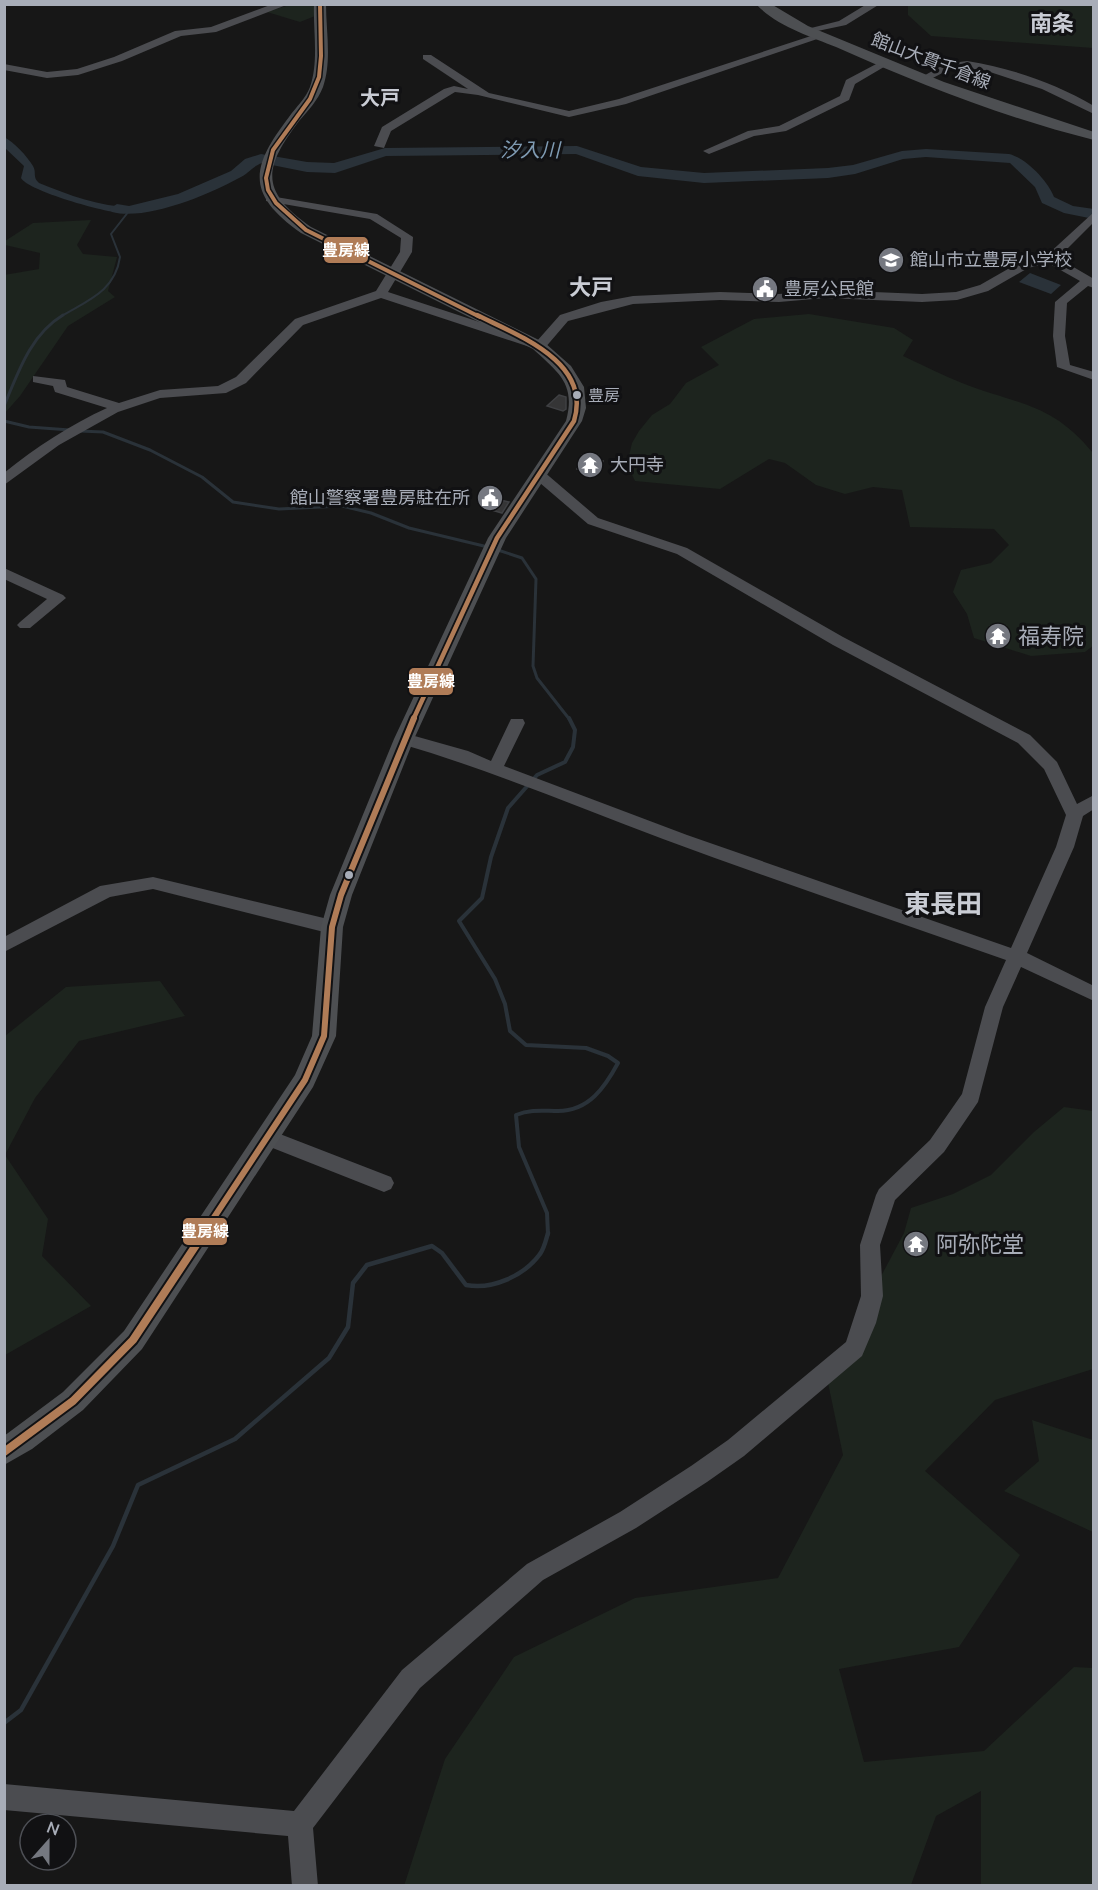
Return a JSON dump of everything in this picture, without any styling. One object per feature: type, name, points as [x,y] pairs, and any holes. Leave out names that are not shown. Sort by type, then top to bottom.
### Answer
[{"type":"main road","points":[[4,1452],[60,1414],[105,1372],[133,1340],[305,1080],[324,1036],[332,927],[341,895],[404,739],[486,560],[497,538],[574,422],[579,400],[577,389],[565,368],[539,346],[306,230],[286,217],[270,200],[266,190],[265,172],[270,151],[317,85],[320,70],[320,4]]},
{"type":"main road","name":"館山大貫千倉線","points":[[762,4],[814,33],[884,64],[1094,136]]},
{"type":"street","points":[[4,67],[26,69],[47,75],[78,72],[118,59],[179,33],[212,30],[284,4]]},
{"type":"street","points":[[380,146],[386,129],[454,89],[569,114],[622,102],[842,23],[875,4]]},
{"type":"street","points":[[427,57],[485,95]]},
{"type":"street","points":[[709,151],[752,133],[782,129],[822,110],[845,98],[850,82],[884,64]]},
{"type":"street","points":[[923,79],[954,65],[989,68],[1076,99],[1094,111]]},
{"type":"street","points":[[270,200],[373,216],[407,237],[406,252],[381,294]]},
{"type":"street","points":[[6,479],[63,439],[121,407],[165,393],[209,391],[232,386],[267,356],[299,322],[381,294],[539,346],[564,318],[615,303],[698,297],[779,298],[825,294],[949,298],[984,288],[1024,265],[1050,259],[1093,216]]},
{"type":"street","points":[[1050,259],[1090,282],[1061,302],[1059,336],[1064,367],[1094,376]]},
{"type":"street","points":[[38,379],[60,383],[60,389],[70,394],[121,407]]},
{"type":"street","points":[[538,474],[593,521],[682,551],[838,641],[1019,736],[1052,766],[1075,817]]},
{"type":"street","points":[[8,580],[58,598],[25,625]]},
{"type":"street","points":[[495,769],[518,723]]},
{"type":"street","points":[[404,739],[462,754],[539,787],[1018,957],[1094,994]]},
{"type":"street","points":[[305,1886],[300,1824],[411,1678],[536,1572],[628,1520],[699,1474],[736,1448],[854,1349],[865,1323],[872,1296],[870,1245],[886,1195],[937,1146],[971,1096],[994,1007],[1018,957],[1075,817],[1074,813],[1094,801]]},
{"type":"street","points":[[4,945],[106,891],[153,883],[332,927]]},
{"type":"street","points":[[267,1137],[384,1183]]},
{"type":"street","points":[[4,1797],[300,1824]]},
{"type":"shaded area","points":[[908,4],[1093,5],[1093,48],[931,36],[908,15]]},
{"type":"shaded area","points":[[289,5],[316,5],[315,16],[300,22],[267,12]]},
{"type":"shaded area","points":[[4,137],[27,158],[33,166],[39,183],[106,205],[148,206],[131,212],[116,212],[70,201],[38,189],[21,178],[24,166],[5,148]]},
{"type":"shaded area","points":[[91,220],[77,245],[83,254],[117,257],[108,291],[115,297],[68,326],[20,396],[5,413],[4,275],[39,269],[40,253],[5,245],[5,241],[33,223]]},
{"type":"shaded area","points":[[1030,273],[1061,285],[1051,294],[1019,282]]},
{"type":"shaded area","points":[[809,314],[894,328],[913,340],[903,356],[962,383],[1048,414],[1078,436],[1093,453],[1094,645],[1085,652],[1031,656],[974,638],[967,614],[953,592],[961,570],[991,563],[1009,545],[994,529],[910,527],[902,490],[873,487],[845,494],[816,485],[785,463],[769,459],[720,489],[635,481],[627,464],[632,443],[639,431],[652,415],[670,404],[686,383],[719,365],[701,347],[754,319]]},
{"type":"shaded area","points":[[160,981],[185,1016],[79,1041],[35,1098],[5,1155],[5,1036],[66,987]]},
{"type":"shaded area","points":[[1064,1107],[1093,1111],[1093,1369],[995,1400],[925,1471],[1020,1555],[959,1647],[839,1669],[864,1762],[984,1751],[1074,1667],[1093,1668],[1093,1885],[981,1885],[981,1791],[936,1816],[911,1885],[404,1886],[445,1759],[514,1657],[635,1598],[778,1578],[843,1455],[827,1378],[904,1233],[911,1208],[953,1194],[991,1175],[1034,1132]]},
{"type":"shaded area","points":[[5,1155],[48,1219],[42,1256],[91,1306],[5,1355]]},
{"type":"shaded area","points":[[1032,1420],[1093,1440],[1093,1532],[1004,1491],[1039,1461]]},
{"type":"building","points":[[559,395],[566,397],[566,409],[563,411],[547,406]]},
{"type":"building","name":"大円寺","points":[[583,457],[603,461],[598,472],[577,469]]},
{"type":"building","points":[[492,498],[509,502],[502,513],[485,508]]},
{"type":"building","name":"阿弥陀堂","points":[[909,1237],[921,1237],[923,1251],[911,1251]]},
{"type":"waterway","name":"汐入川","points":[[117,209],[129,211],[183,197],[236,174],[250,162],[261,158],[307,167],[335,168],[385,152],[577,150],[638,171],[668,176],[704,178],[828,173],[855,169],[902,155],[926,153],[1009,158],[1015,160],[1022,169],[1042,185],[1047,200],[1069,210],[1094,214]]},
{"type":"waterway","points":[[61,316],[98,294],[112,279],[120,257],[111,234],[129,211]]},
{"type":"waterway","points":[[4,406],[26,356],[42,333],[61,316]]},
{"type":"waterway","points":[[4,421],[29,427],[70,430]]},
{"type":"waterway","points":[[80,431],[103,432],[150,450],[202,477],[233,502],[279,509],[342,506],[371,513],[409,528],[488,547]]},
{"type":"waterway","points":[[498,550],[522,558],[536,579],[533,666],[537,678],[570,720]]},
{"type":"waterway","points":[[548,1233],[547,1213],[519,1147],[516,1115],[532,1111],[558,1111],[579,1107],[595,1096],[608,1081],[618,1063],[608,1056],[586,1048],[526,1045],[510,1031],[505,1004],[495,979],[459,921],[482,898],[491,857],[508,808],[537,775],[565,762],[573,747],[575,730],[570,720]]},
{"type":"waterway","points":[[4,1723],[21,1710],[113,1546],[138,1485],[235,1439],[329,1358],[348,1327],[353,1283],[367,1265],[432,1246],[442,1253],[466,1285],[486,1285],[507,1280],[525,1269],[541,1252],[548,1233]]},
{"type":"transit line","name":"豊房線","points":[[4,1452],[73,1401],[133,1340],[305,1080],[324,1036],[332,927],[341,895],[404,739],[497,538],[574,421],[578,408],[576,387],[565,370],[539,346],[306,230],[276,203],[268,190],[266,178],[268,164],[273,150],[310,99],[316,87],[321,56],[320,4]]},
{"type":"place","name":"館山市立豊房小学校","points":[[891,260]]},
{"type":"place","name":"豊房公民館","points":[[765,289]]},
{"type":"place","name":"豊房","points":[[577,395]]},
{"type":"place","name":"大円寺","points":[[590,465]]},
{"type":"place","name":"館山警察署豊房駐在所","points":[[490,498]]},
{"type":"place","name":"福寿院","points":[[998,636]]},
{"type":"place","name":"阿弥陀堂","points":[[916,1244]]},
{"type":"district","name":"南条","points":[[1052,23]]},
{"type":"district","name":"大戸","points":[[380,98]]},
{"type":"district","name":"大戸","points":[[591,287]]},
{"type":"district","name":"東長田","points":[[943,904]]}]
